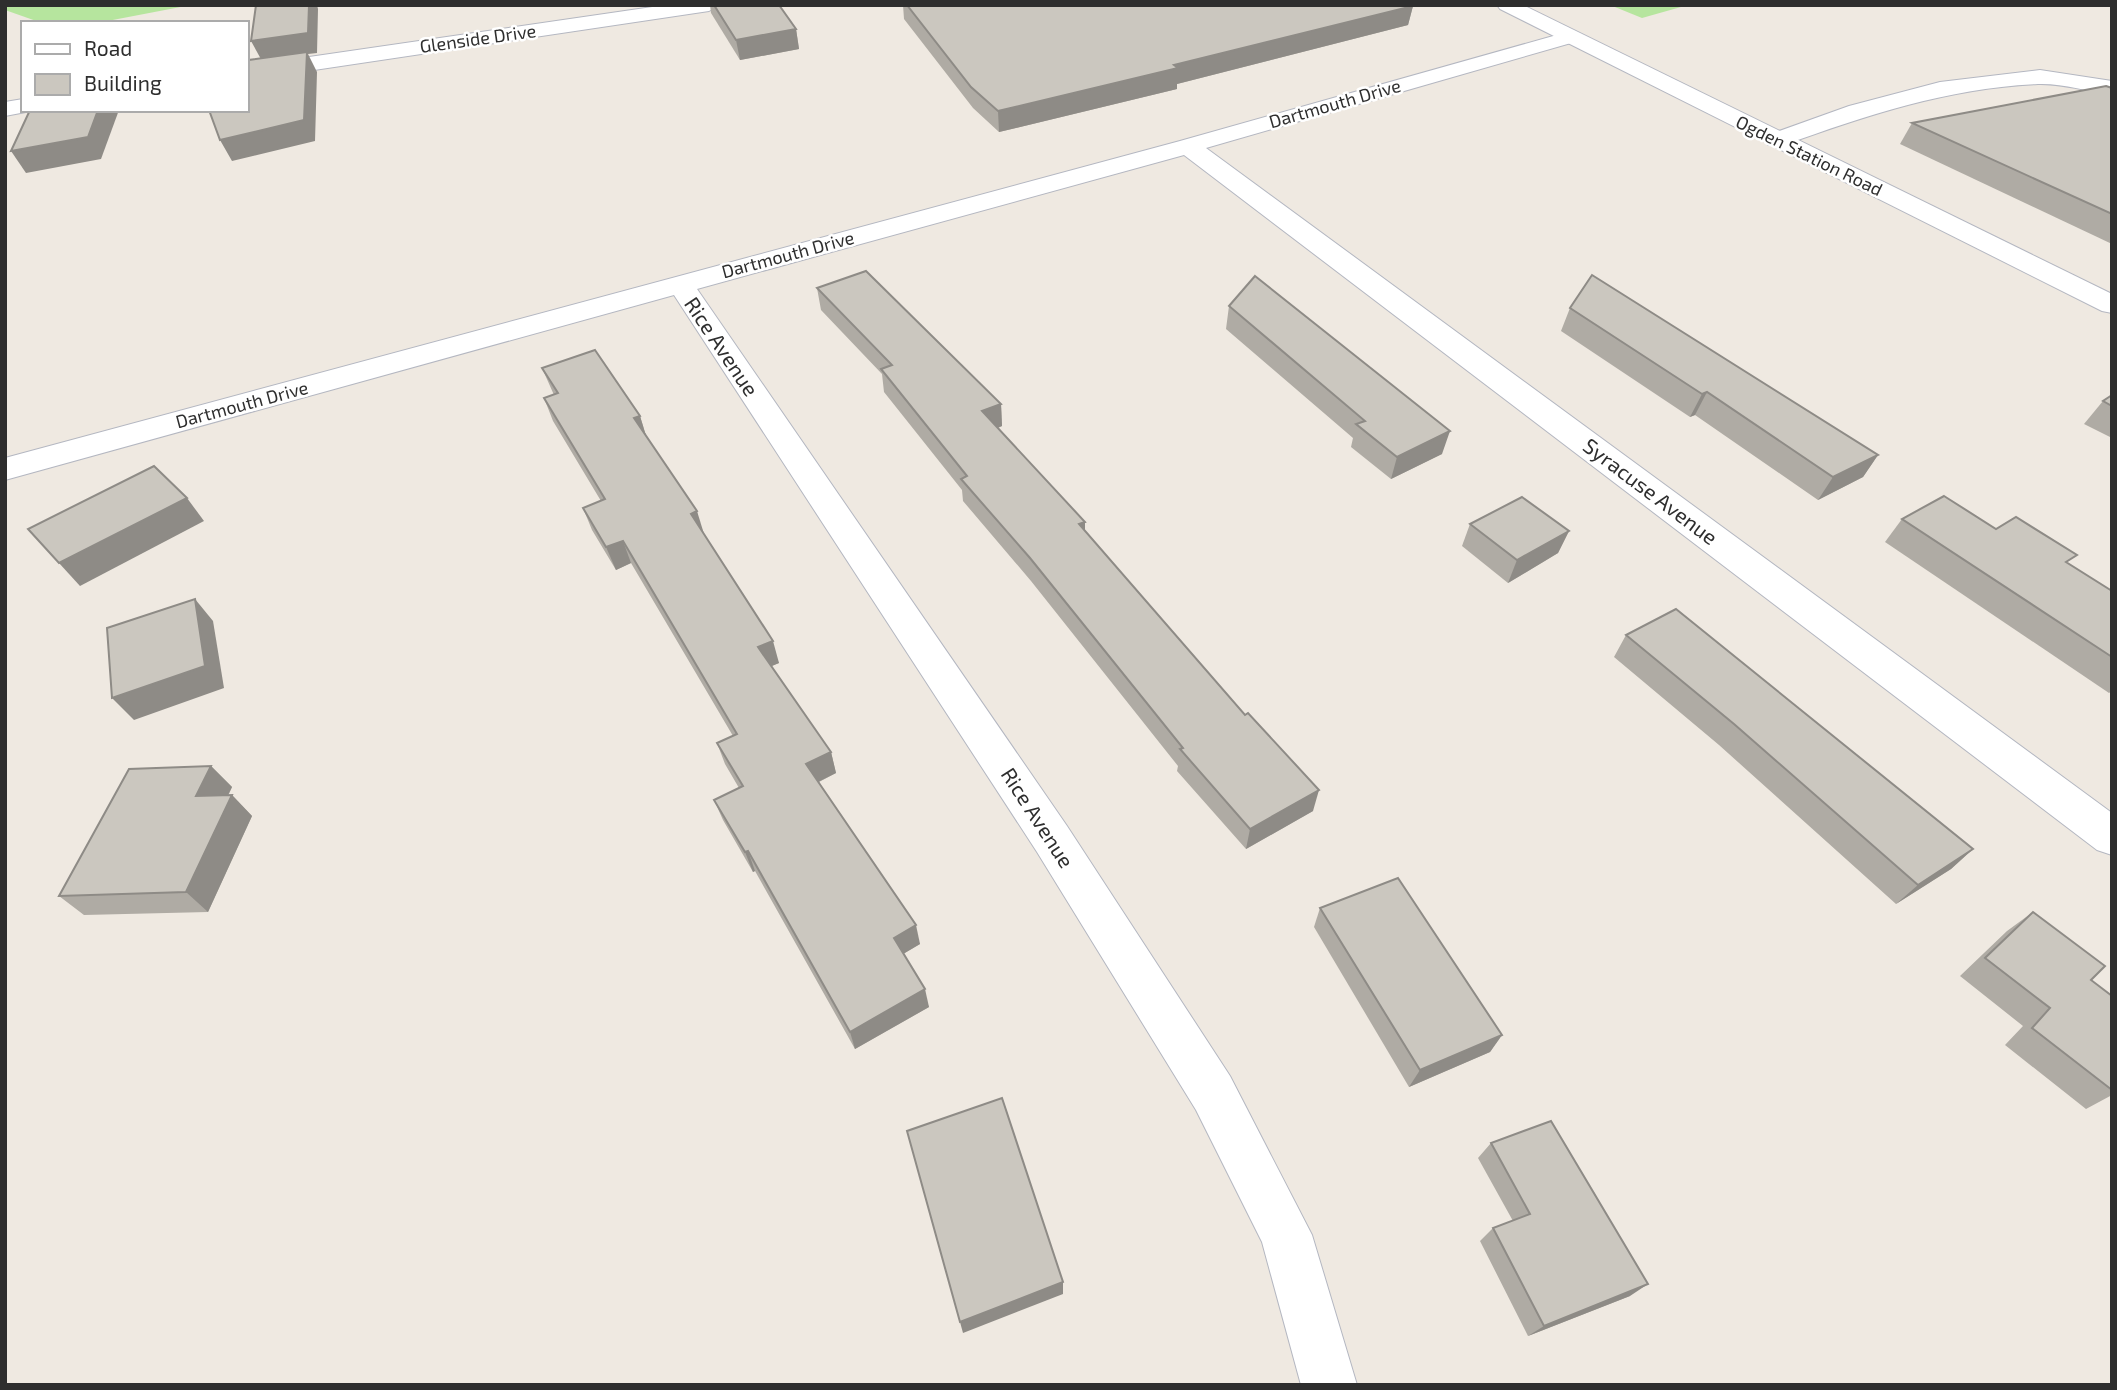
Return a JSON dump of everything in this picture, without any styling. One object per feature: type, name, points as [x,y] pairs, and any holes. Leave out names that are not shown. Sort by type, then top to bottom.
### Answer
[{"type":"street","name":"Glenside Drive","points":[[248,73],[709,5]]},
{"type":"street","name":"Ogden Station Road","points":[[1507,5],[2112,305]]},
{"type":"street","name":"Dartmouth Drive","points":[[5,469],[1188,146],[1571,37]]},
{"type":"street","points":[[1776,139],[1857,111],[1940,89],[2040,77],[2112,88]]},
{"type":"street","name":"Syracuse Avenue","points":[[1188,146],[2112,837]]},
{"type":"street","name":"Rice Avenue","points":[[680,284],[1052,839],[1213,1093],[1286,1235],[1329,1385]]},
{"type":"green space","points":[[5,5],[191,5],[107,21],[36,21],[5,10]]},
{"type":"green space","points":[[1610,5],[1688,5],[1642,18]]},
{"type":"building","points":[[256,5],[309,5],[308,33],[251,41]]},
{"type":"building","points":[[714,5],[779,5],[796,29],[736,40]]},
{"type":"building","points":[[907,5],[1413,6],[1174,65],[1178,68],[998,111],[971,87]]},
{"type":"building","points":[[307,52],[304,120],[220,140],[210,112],[248,112],[249,60]]},
{"type":"building","points":[[2106,86],[2112,88],[2112,214],[1912,123]]},
{"type":"building","points":[[29,112],[97,112],[88,137],[11,151]]},
{"type":"building","points":[[866,271],[1001,404],[982,411],[1085,522],[1079,524],[1245,715],[1248,713],[1319,790],[1250,829],[1180,749],[1183,748],[1030,558],[961,479],[967,476],[881,369],[892,365],[817,288]]},
{"type":"building","points":[[1592,275],[1878,455],[1833,477],[1707,392],[1702,394],[1570,308]]},
{"type":"building","points":[[1255,276],[1450,431],[1397,457],[1356,424],[1365,421],[1229,306]]},
{"type":"building","points":[[595,350],[640,416],[634,418],[697,511],[691,514],[773,641],[758,647],[831,752],[806,764],[916,925],[894,938],[925,989],[850,1032],[748,851],[745,852],[714,800],[743,786],[717,743],[737,734],[623,541],[606,547],[583,508],[605,499],[544,398],[558,393],[542,368]]},
{"type":"building","points":[[2112,395],[2112,406],[2103,401]]},
{"type":"building","points":[[154,466],[187,498],[59,563],[28,529]]},
{"type":"building","points":[[1944,496],[1996,529],[2016,517],[2077,555],[2066,562],[2112,591],[2112,657],[1902,519]]},
{"type":"building","points":[[1522,497],[1569,531],[1517,560],[1470,524]]},
{"type":"building","points":[[195,599],[205,666],[112,698],[107,628]]},
{"type":"building","points":[[1676,609],[1973,849],[1918,885],[1734,724],[1626,635]]},
{"type":"building","points":[[211,766],[196,796],[232,795],[186,892],[59,896],[129,769]]},
{"type":"building","points":[[1398,878],[1502,1035],[1420,1070],[1320,908]]},
{"type":"building","points":[[2033,912],[2105,966],[2091,980],[2112,996],[2112,1090],[2032,1028],[2050,1008],[1985,958]]},
{"type":"building","points":[[1002,1098],[1063,1282],[960,1322],[907,1131]]},
{"type":"building","points":[[1551,1121],[1648,1284],[1544,1326],[1493,1228],[1530,1214],[1491,1143]]}]
